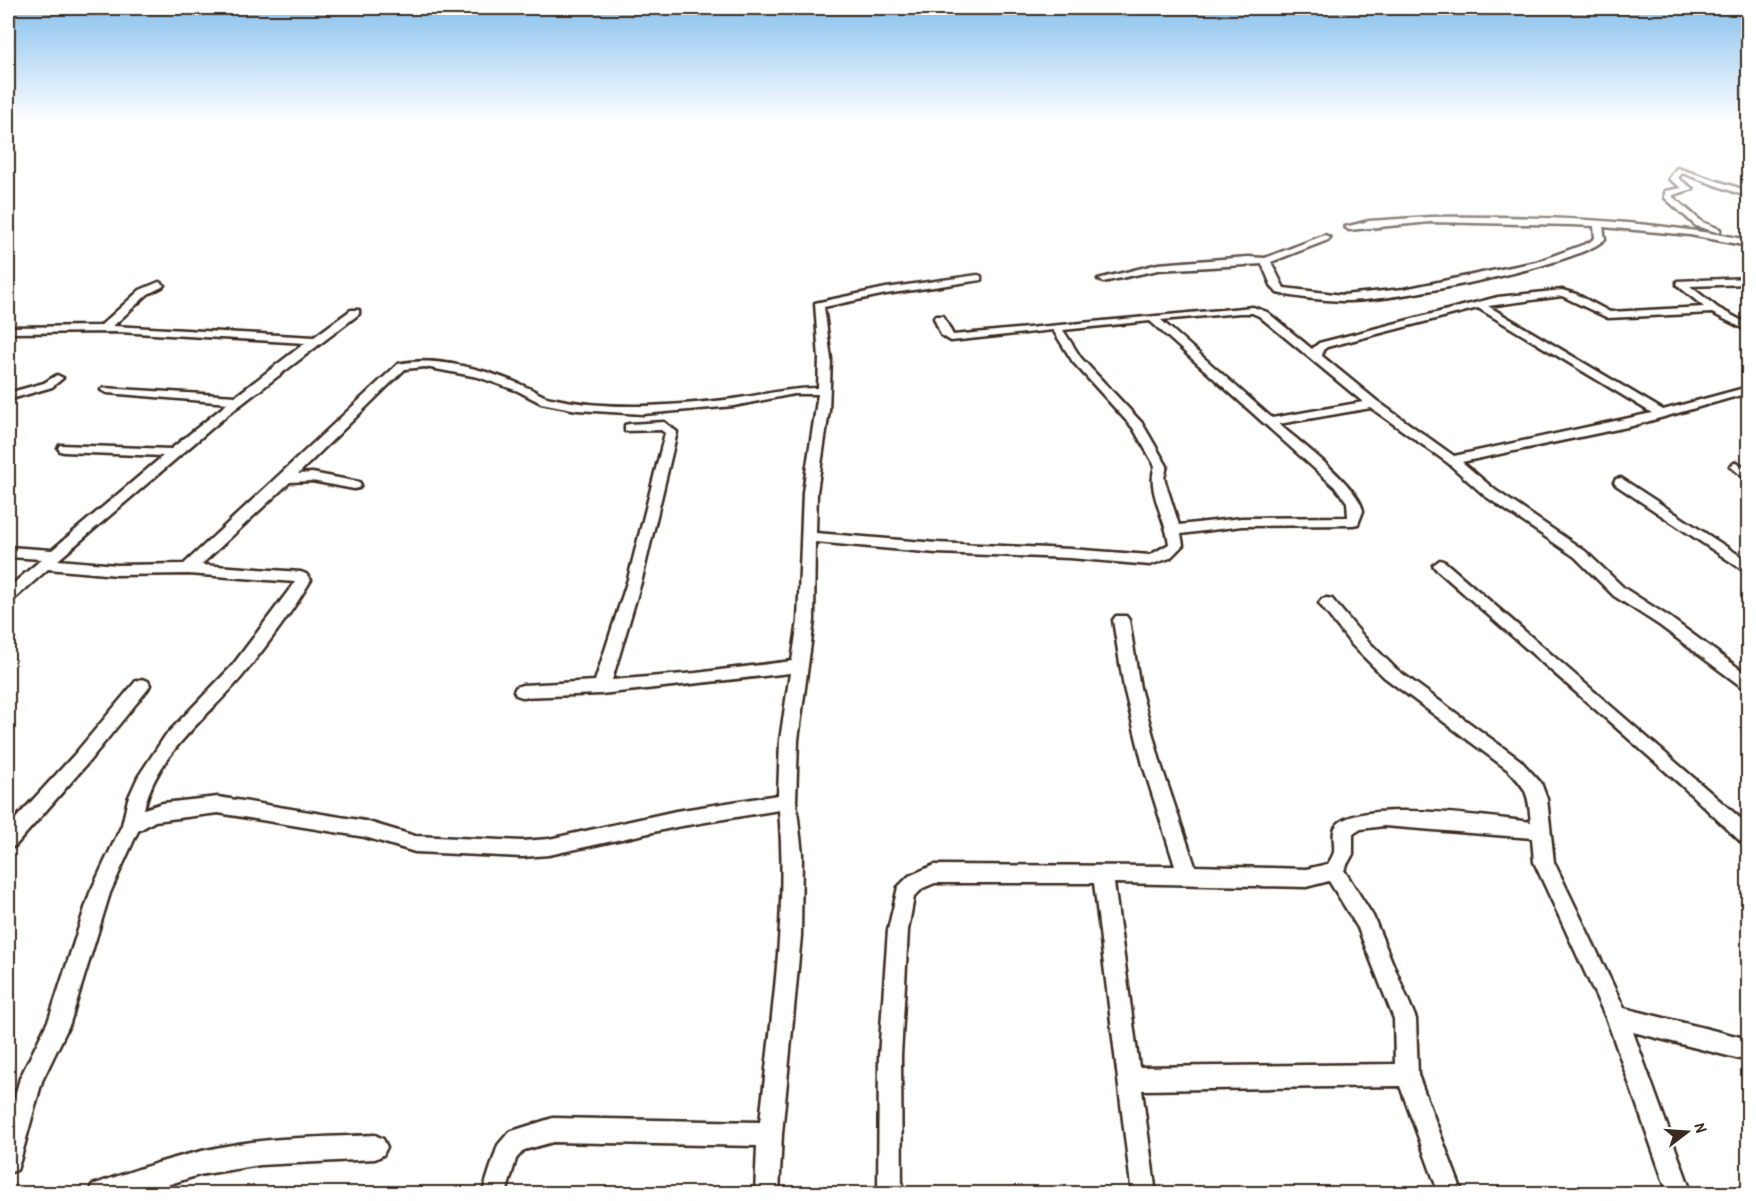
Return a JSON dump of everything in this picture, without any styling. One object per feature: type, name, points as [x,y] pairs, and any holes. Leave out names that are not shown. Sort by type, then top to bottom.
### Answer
[{"type":"street","points":[[1674,179],[1689,189],[1668,193],[1675,204],[1699,224],[1746,243]]},
{"type":"street","points":[[1706,179],[1749,194]]},
{"type":"street","points":[[1349,227],[1414,220],[1598,224],[1670,230],[1746,243]]},
{"type":"street","points":[[1266,261],[1276,285],[1283,292],[1331,298],[1404,292],[1538,264],[1565,255],[1600,239],[1598,224]]},
{"type":"street","points":[[1103,279],[1158,267],[1248,260],[1266,261],[1325,238]]},
{"type":"street","points":[[766,1194],[770,1134],[791,936],[792,854],[787,801],[789,740],[809,581],[810,492],[823,411],[825,359],[819,304],[886,291],[978,278]]},
{"type":"street","points":[[1749,281],[1680,282],[1714,310],[1749,328]]},
{"type":"street","points":[[104,329],[144,291],[159,285]]},
{"type":"street","points":[[1316,357],[1318,348],[1323,345],[1498,300],[1562,293],[1608,315],[1714,310]]},
{"type":"street","points":[[1479,305],[1662,414]]},
{"type":"street","points":[[939,318],[945,333],[951,338],[1253,310],[1263,314],[1373,404],[1452,460],[1490,493],[1580,554],[1619,592],[1664,621],[1749,683]]},
{"type":"street","points":[[8,596],[240,400],[355,312]]},
{"type":"street","points":[[1152,318],[1341,485],[1356,502],[1356,515],[1353,521],[1242,522],[1174,530]]},
{"type":"street","points":[[809,537],[831,536],[926,547],[1035,551],[1150,560],[1161,558],[1171,551],[1176,545],[1174,530],[1156,478],[1161,466],[1146,438],[1077,360],[1056,327]]},
{"type":"street","points":[[8,330],[104,329],[316,340]]},
{"type":"street","points":[[189,569],[402,366],[414,364],[482,374],[522,389],[545,401],[577,406],[643,410],[734,402],[794,391],[823,391]]},
{"type":"street","points":[[8,397],[48,385],[57,378]]},
{"type":"street","points":[[107,390],[240,400]]},
{"type":"street","points":[[1452,460],[1662,414],[1749,390]]},
{"type":"street","points":[[1270,422],[1373,404]]},
{"type":"street","points":[[601,688],[635,579],[671,432],[664,426],[629,428]]},
{"type":"street","points":[[64,448],[176,453]]},
{"type":"street","points":[[1736,466],[1749,474]]},
{"type":"street","points":[[286,478],[312,477],[354,485]]},
{"type":"street","points":[[1621,482],[1749,567]]},
{"type":"street","points":[[8,552],[117,570],[189,569],[301,577],[304,580],[238,670],[171,741],[147,777],[137,799],[130,825],[100,893],[59,1023],[31,1078],[8,1161]]},
{"type":"street","points":[[1440,565],[1749,836]]},
{"type":"street","points":[[1327,603],[1358,641],[1390,673],[1514,765],[1532,783],[1538,799],[1539,831],[1544,862],[1617,1017],[1680,1194]]},
{"type":"street","points":[[1121,620],[1132,688],[1152,765],[1188,875]]},
{"type":"street","points":[[522,691],[601,688],[749,674],[800,666]]},
{"type":"street","points":[[8,840],[81,760],[142,685]]},
{"type":"street","points":[[130,825],[151,814],[163,811],[218,805],[365,829],[415,844],[522,849],[549,847],[676,819],[787,801]]},
{"type":"street","points":[[890,1194],[890,1056],[898,930],[905,893],[916,882],[934,874],[1103,873],[1306,878],[1334,871],[1343,854],[1344,830],[1358,822],[1384,819],[1460,823],[1539,831]]},
{"type":"street","points":[[1334,871],[1366,923],[1405,1019],[1407,1075],[1451,1194]]},
{"type":"street","points":[[1103,873],[1144,1194]]},
{"type":"street","points":[[1617,1017],[1749,1050]]},
{"type":"street","points":[[1130,1079],[1407,1075]]},
{"type":"street","points":[[494,1194],[506,1153],[517,1140],[554,1130],[770,1134]]},
{"type":"street","points":[[101,1194],[164,1172],[210,1160],[260,1152],[375,1147]]}]
